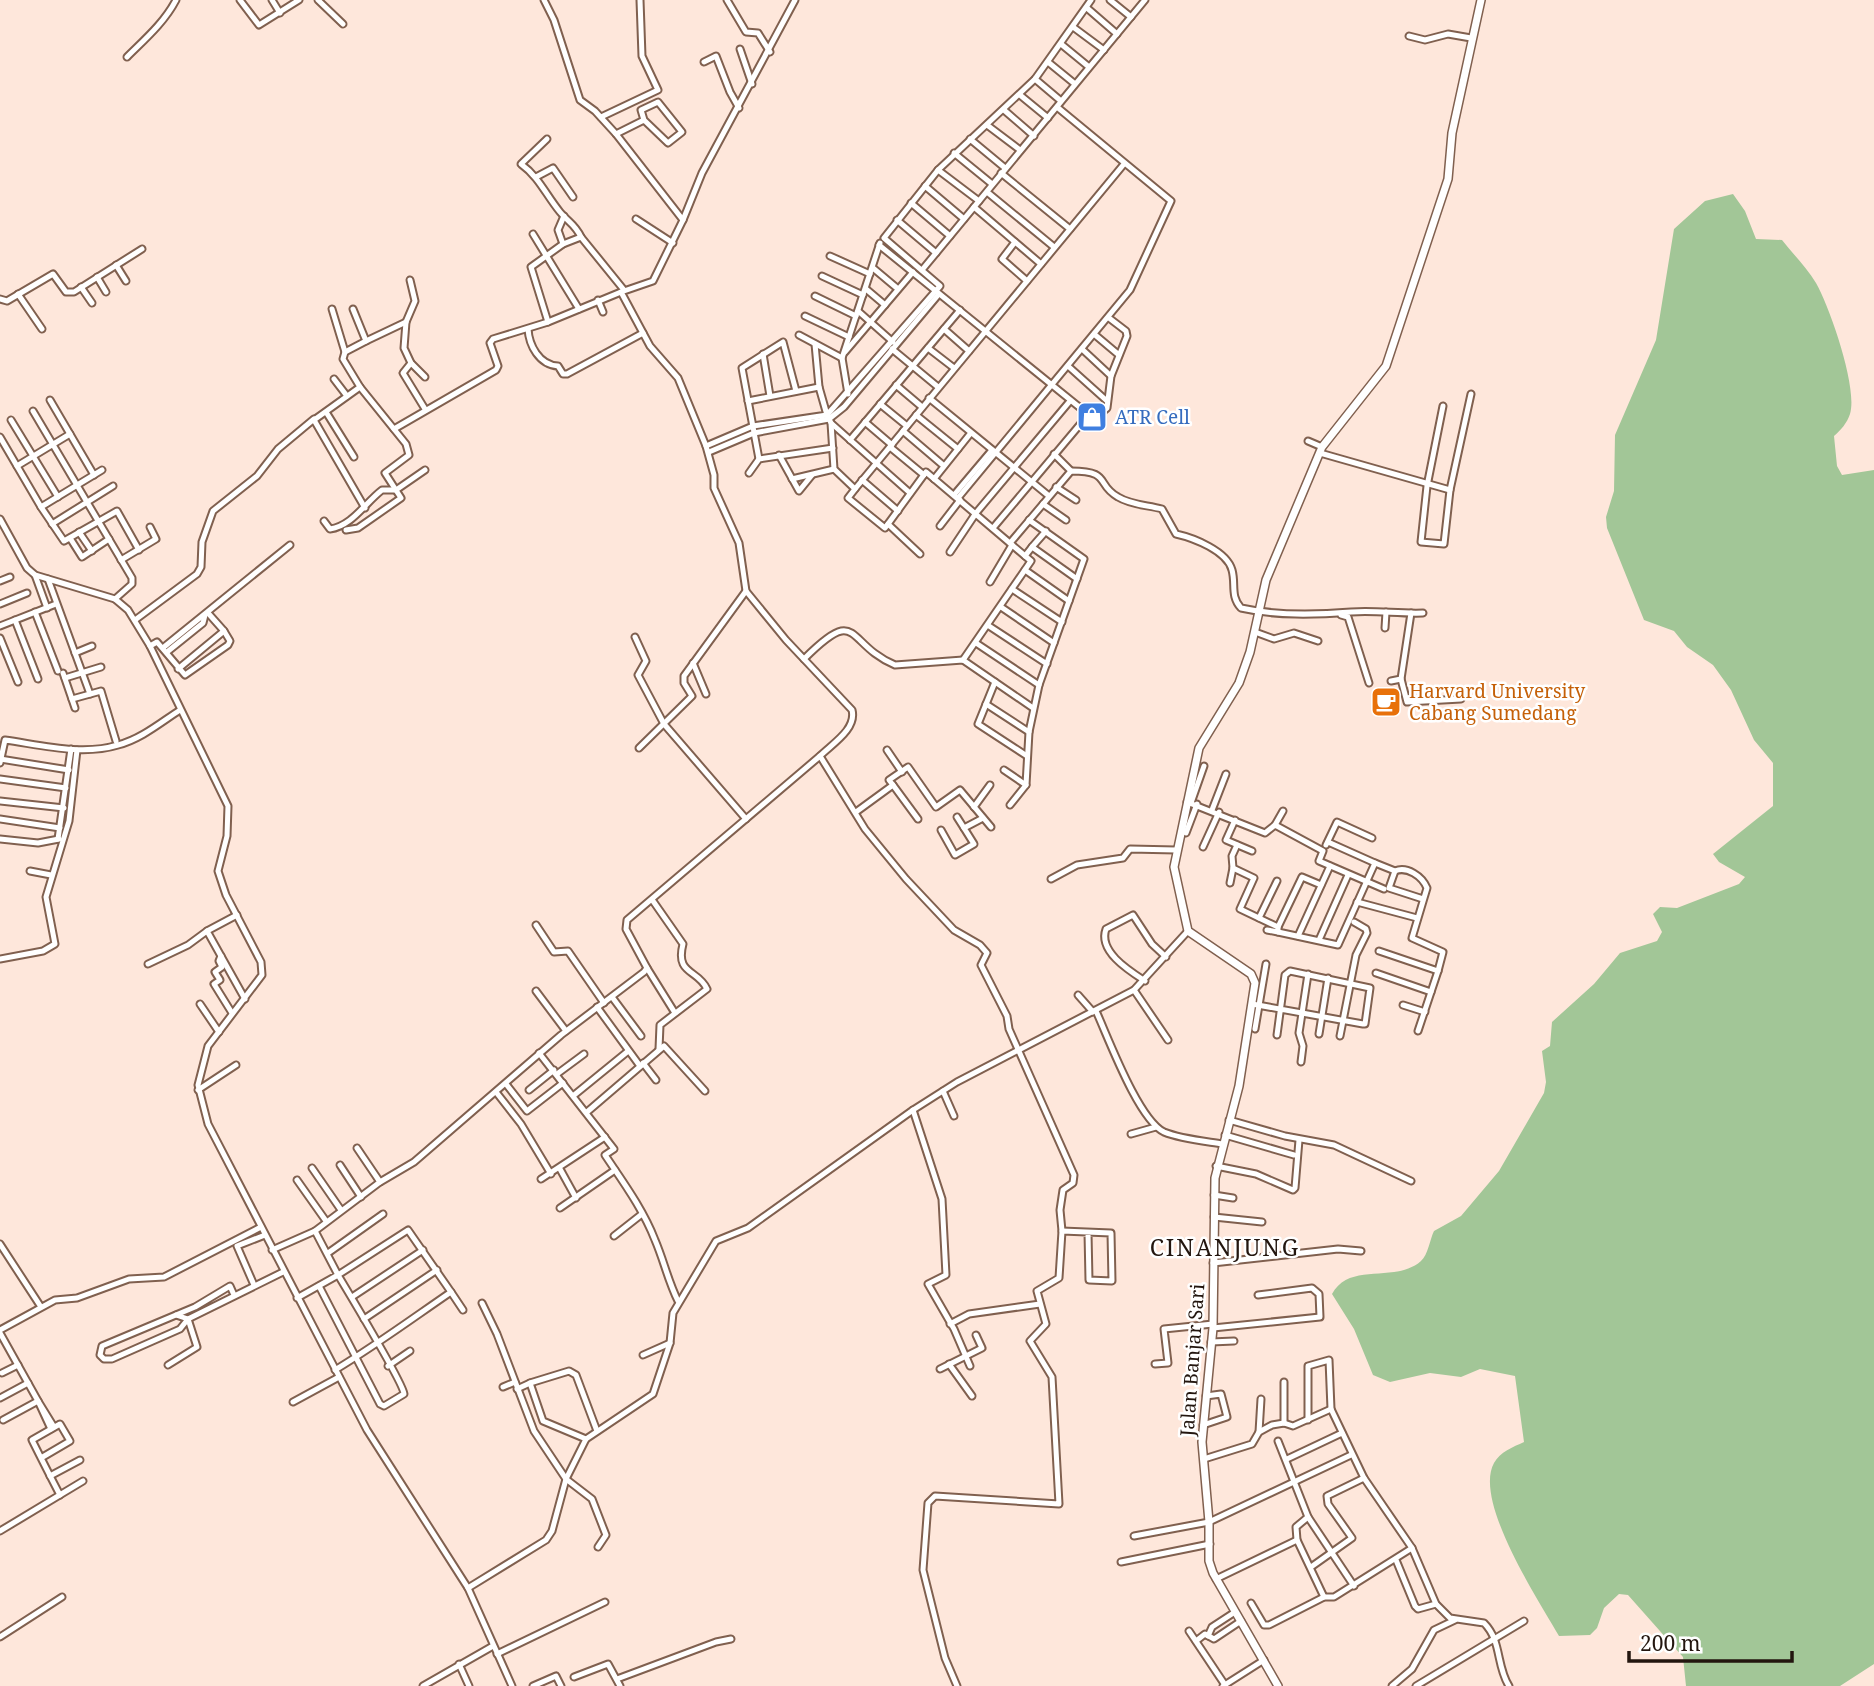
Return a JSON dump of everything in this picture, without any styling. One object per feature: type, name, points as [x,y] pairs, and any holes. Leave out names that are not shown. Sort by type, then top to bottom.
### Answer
[{"type":"street","points":[[127,57],[137,44],[152,34],[176,0]]},
{"type":"street","points":[[240,0],[258,25],[299,0]]},
{"type":"street","points":[[272,0],[280,13]]},
{"type":"street","points":[[318,0],[343,24]]},
{"type":"street","points":[[544,0],[554,20],[580,100],[616,134],[683,220]]},
{"type":"street","points":[[601,117],[658,90],[642,56],[640,0]]},
{"type":"street","points":[[727,0],[746,32],[758,33],[770,52]]},
{"type":"street","points":[[394,429],[496,370],[498,366],[491,340],[548,322],[598,300],[653,281],[673,243],[702,173],[770,52],[795,0]]},
{"type":"street","points":[[848,394],[844,355],[879,245],[938,170],[1035,79],[1091,0]]},
{"type":"street","points":[[1110,0],[1131,17]]},
{"type":"street","points":[[922,270],[1145,0]]},
{"type":"street","points":[[1186,832],[1199,748],[1239,683],[1255,632],[1266,580],[1321,450],[1388,361],[1448,179],[1452,133],[1481,0]]},
{"type":"street","points":[[1087,8],[1117,34]]},
{"type":"street","points":[[1073,27],[1104,50]]},
{"type":"street","points":[[1409,36],[1425,40],[1448,34],[1471,38]]},
{"type":"street","points":[[1061,44],[1088,66]]},
{"type":"street","points":[[740,49],[752,84]]},
{"type":"street","points":[[704,62],[716,56],[739,108]]},
{"type":"street","points":[[1048,62],[1075,84]]},
{"type":"street","points":[[1035,79],[1061,101]]},
{"type":"street","points":[[1020,95],[1048,118]]},
{"type":"street","points":[[658,102],[682,132],[668,142],[644,120],[641,110],[658,102]]},
{"type":"street","points":[[940,526],[957,498],[994,452],[1130,290],[1171,201],[1057,107]]},
{"type":"street","points":[[1004,110],[1034,136]]},
{"type":"street","points":[[616,134],[644,120]]},
{"type":"street","points":[[988,125],[1020,150]]},
{"type":"street","points":[[547,139],[521,164],[536,177],[564,216],[574,222],[581,237],[623,291],[657,356],[678,378],[707,449],[714,488],[739,543],[747,591],[853,714],[849,728],[820,756],[653,901],[627,920],[626,925],[647,968],[675,1013]]},
{"type":"street","points":[[970,139],[1070,229]]},
{"type":"street","points":[[954,153],[992,184]]},
{"type":"street","points":[[963,660],[1031,561],[926,472],[885,528],[848,498],[1124,164]]},
{"type":"street","points":[[536,177],[553,168],[573,197]]},
{"type":"street","points":[[938,170],[979,201]]},
{"type":"street","points":[[925,186],[964,219]]},
{"type":"street","points":[[987,192],[1055,247]]},
{"type":"street","points":[[911,203],[950,236]]},
{"type":"street","points":[[974,207],[1041,264]]},
{"type":"street","points":[[563,244],[558,230],[564,216]]},
{"type":"street","points":[[636,219],[673,243]]},
{"type":"street","points":[[897,220],[936,253]]},
{"type":"street","points":[[533,234],[579,309]]},
{"type":"street","points":[[548,322],[531,267],[563,244],[581,237]]},
{"type":"street","points":[[707,449],[754,433],[829,419],[844,407],[937,292],[940,284],[884,238]]},
{"type":"street","points":[[1015,242],[1002,259],[1027,281]]},
{"type":"street","points":[[879,245],[1070,401],[1096,419],[1107,408],[1111,376],[1127,334],[1108,318]]},
{"type":"street","points":[[0,299],[6,301],[49,275],[55,276],[66,292],[81,287],[142,248]]},
{"type":"street","points":[[830,256],[871,271],[898,289]]},
{"type":"street","points":[[116,265],[126,281]]},
{"type":"street","points":[[844,355],[913,272]]},
{"type":"street","points":[[822,276],[865,292],[886,304]]},
{"type":"street","points":[[97,277],[106,292]]},
{"type":"street","points":[[410,280],[415,301],[406,322],[404,348],[411,363],[425,377]]},
{"type":"street","points":[[81,287],[92,303]]},
{"type":"street","points":[[707,449],[753,426],[829,419],[937,292]]},
{"type":"street","points":[[18,294],[42,329]]},
{"type":"street","points":[[815,296],[857,313],[872,322],[893,341]]},
{"type":"street","points":[[598,300],[603,312]]},
{"type":"street","points":[[332,309],[345,352],[345,366],[406,443],[409,455],[385,473],[401,498],[358,528],[346,530]]},
{"type":"street","points":[[353,309],[366,341]]},
{"type":"street","points":[[850,440],[960,310]]},
{"type":"street","points":[[805,317],[849,337]]},
{"type":"street","points":[[345,352],[406,322]]},
{"type":"street","points":[[528,329],[534,351],[549,365],[558,366],[563,374],[583,369],[643,333]]},
{"type":"street","points":[[944,330],[969,351]]},
{"type":"street","points":[[1094,334],[1119,355]]},
{"type":"street","points":[[799,335],[844,355]]},
{"type":"street","points":[[749,473],[759,458],[742,368],[783,342],[796,391]]},
{"type":"street","points":[[815,344],[819,387],[829,419],[834,469],[855,489]]},
{"type":"street","points":[[928,348],[954,369]]},
{"type":"street","points":[[892,349],[938,387]]},
{"type":"street","points":[[1082,349],[1111,376]]},
{"type":"street","points":[[763,354],[770,396]]},
{"type":"street","points":[[411,363],[403,373],[425,409]]},
{"type":"street","points":[[1068,366],[1107,401]]},
{"type":"street","points":[[334,379],[347,396]]},
{"type":"street","points":[[896,385],[922,407]]},
{"type":"street","points":[[135,620],[197,574],[201,567],[202,541],[213,511],[257,476],[278,449],[314,419],[360,387]]},
{"type":"street","points":[[748,401],[819,387]]},
{"type":"street","points":[[1443,407],[1427,486],[1421,542],[1444,544],[1450,490],[1471,394]]},
{"type":"street","points":[[929,398],[1049,496]]},
{"type":"street","points":[[50,400],[94,475]]},
{"type":"street","points":[[950,552],[976,513],[1070,401]]},
{"type":"street","points":[[880,404],[944,466]]},
{"type":"street","points":[[33,411],[133,581],[115,599]]},
{"type":"street","points":[[326,412],[354,457]]},
{"type":"street","points":[[916,415],[958,449]]},
{"type":"street","points":[[993,527],[1088,415]]},
{"type":"street","points":[[314,419],[365,508]]},
{"type":"street","points":[[829,419],[910,493]]},
{"type":"street","points":[[11,420],[58,497]]},
{"type":"street","points":[[865,422],[924,475]]},
{"type":"street","points":[[17,466],[70,434]]},
{"type":"street","points":[[934,479],[970,434]]},
{"type":"street","points":[[0,437],[61,540],[117,510],[139,550]]},
{"type":"street","points":[[1308,441],[1321,450],[1427,486],[1450,490]]},
{"type":"street","points":[[759,458],[833,447]]},
{"type":"street","points":[[1054,454],[1072,471],[1096,474],[1117,497],[1162,509],[1177,534],[1196,539],[1225,559],[1231,566],[1236,603],[1241,608],[1259,612],[1423,613]]},
{"type":"street","points":[[779,455],[801,492],[812,475]]},
{"type":"street","points":[[792,479],[834,469]]},
{"type":"street","points":[[41,507],[102,470]]},
{"type":"street","points":[[324,521],[331,530],[365,508],[382,490],[396,490],[425,470]]},
{"type":"street","points":[[990,582],[1011,544],[1072,471]]},
{"type":"street","points":[[862,480],[898,510]]},
{"type":"street","points":[[52,524],[113,486]]},
{"type":"street","points":[[1056,487],[1076,500]]},
{"type":"street","points":[[1042,504],[1066,520]]},
{"type":"street","points":[[0,519],[27,568],[35,575],[115,599],[128,610],[150,646],[228,806],[228,836],[218,872],[261,962],[262,975],[208,1046],[198,1090],[208,1124],[374,1442],[468,1588],[512,1686]]},
{"type":"street","points":[[1010,805],[1026,785],[1033,708],[1084,559],[1029,520]]},
{"type":"street","points":[[888,524],[920,554]]},
{"type":"street","points":[[121,560],[156,539],[150,527]]},
{"type":"street","points":[[1026,556],[1046,531]]},
{"type":"street","points":[[79,532],[92,551]]},
{"type":"street","points":[[69,538],[82,557],[109,540]]},
{"type":"street","points":[[166,649],[290,545]]},
{"type":"street","points":[[1032,547],[1077,579]]},
{"type":"street","points":[[1025,570],[1069,601]]},
{"type":"street","points":[[35,575],[47,608]]},
{"type":"street","points":[[0,581],[10,577]]},
{"type":"street","points":[[47,579],[90,694]]},
{"type":"street","points":[[1012,589],[1062,622]]},
{"type":"street","points":[[639,748],[692,696],[683,680],[747,591]]},
{"type":"street","points":[[0,604],[27,593]]},
{"type":"street","points":[[0,626],[56,604]]},
{"type":"street","points":[[1001,607],[1054,643]]},
{"type":"street","points":[[35,612],[75,708]]},
{"type":"street","points":[[1385,628],[1386,612]]},
{"type":"street","points":[[1411,613],[1401,679],[1408,703],[1461,699]]},
{"type":"street","points":[[150,646],[157,642],[166,649],[185,675],[191,674],[230,641],[207,614]]},
{"type":"street","points":[[1341,614],[1350,622],[1369,683]]},
{"type":"street","points":[[15,620],[38,679]]},
{"type":"street","points":[[989,625],[1046,664]]},
{"type":"street","points":[[804,659],[837,629],[847,629],[895,665],[963,660],[1033,708]]},
{"type":"street","points":[[178,668],[224,631]]},
{"type":"street","points":[[1255,632],[1274,639],[1294,633],[1318,641]]},
{"type":"street","points":[[635,637],[646,661],[637,673],[664,724],[746,819]]},
{"type":"street","points":[[0,638],[18,682]]},
{"type":"street","points":[[976,643],[1039,685]]},
{"type":"street","points":[[75,653],[92,646]]},
{"type":"street","points":[[693,663],[706,694]]},
{"type":"street","points":[[62,674],[83,673],[101,667]]},
{"type":"street","points":[[1391,681],[1401,679]]},
{"type":"street","points":[[995,682],[978,724],[1027,756]]},
{"type":"street","points":[[72,699],[101,692],[116,741]]},
{"type":"street","points":[[986,704],[1029,732]]},
{"type":"street","points":[[69,770],[0,760],[2,740],[74,750],[127,742],[180,710]]},
{"type":"street","points":[[58,839],[74,750]]},
{"type":"street","points":[[0,959],[54,946],[46,897],[65,836],[74,789],[74,750]]},
{"type":"street","points":[[887,750],[902,772]]},
{"type":"street","points":[[820,756],[869,835],[906,879],[954,930],[980,945],[986,953],[981,965],[1007,1016],[1018,1048],[1074,1175],[1073,1183],[1063,1189],[1059,1278],[1037,1291],[1046,1324],[1030,1341],[1052,1377],[1059,1504],[935,1496],[928,1503],[923,1570],[945,1658],[957,1686]]},
{"type":"street","points":[[468,1588],[546,1540],[552,1531],[566,1479],[586,1439],[653,1394],[670,1343],[673,1313],[678,1301],[719,1238],[748,1228],[943,1091],[1018,1048],[1094,1012],[1145,981],[1188,931],[1173,877],[1176,850],[1204,766]]},
{"type":"street","points":[[918,819],[889,780],[908,767],[936,807],[960,790],[991,827]]},
{"type":"street","points":[[1003,770],[1026,785]]},
{"type":"street","points":[[1212,810],[1226,774]]},
{"type":"street","points":[[0,779],[74,789]]},
{"type":"street","points":[[856,812],[892,785]]},
{"type":"street","points":[[974,807],[990,785]]},
{"type":"street","points":[[0,801],[64,808]]},
{"type":"street","points":[[1192,803],[1220,812],[1265,833],[1275,825],[1283,811]]},
{"type":"street","points":[[1203,847],[1220,812]]},
{"type":"street","points":[[941,830],[955,855],[974,844],[957,817]]},
{"type":"street","points":[[964,828],[983,818]]},
{"type":"street","points":[[0,819],[60,828]]},
{"type":"street","points":[[1235,820],[1226,840],[1252,851]]},
{"type":"street","points":[[1373,838],[1337,822],[1319,861],[1384,889]]},
{"type":"street","points":[[1275,825],[1323,851]]},
{"type":"street","points":[[0,839],[38,843],[65,836]]},
{"type":"street","points":[[1328,842],[1395,871],[1409,872],[1424,881],[1427,888],[1412,938],[1443,952],[1418,1031]]},
{"type":"street","points":[[1230,883],[1232,856],[1237,845]]},
{"type":"street","points":[[1051,879],[1077,864],[1123,858],[1130,849],[1176,850]]},
{"type":"street","points":[[1335,952],[1375,863]]},
{"type":"street","points":[[1297,936],[1330,866]]},
{"type":"street","points":[[1233,868],[1254,877],[1240,909],[1297,936],[1338,945]]},
{"type":"street","points":[[30,871],[51,875]]},
{"type":"street","points":[[1395,871],[1389,888],[1423,899]]},
{"type":"street","points":[[1319,940],[1348,875]]},
{"type":"street","points":[[1278,929],[1302,877],[1321,885]]},
{"type":"street","points":[[1259,918],[1277,881]]},
{"type":"street","points":[[653,901],[683,944],[681,958],[686,968],[706,986],[690,1004],[675,1013],[657,1030],[661,1042],[659,1049]]},
{"type":"street","points":[[1357,902],[1417,918]]},
{"type":"street","points":[[148,964],[188,945],[237,915]]},
{"type":"street","points":[[1145,981],[1122,965],[1108,948],[1107,929],[1133,915],[1152,944],[1166,957]]},
{"type":"street","points":[[1340,1036],[1358,948],[1367,931],[1354,922]]},
{"type":"street","points":[[536,925],[554,953],[568,951],[604,1003]]},
{"type":"street","points":[[1266,930],[1278,929]]},
{"type":"street","points":[[207,931],[245,999]]},
{"type":"street","name":"Jalan Banjar Sari","points":[[1188,931],[1251,974],[1255,983],[1255,1004],[1239,1086],[1216,1166],[1213,1326],[1203,1425],[1204,1459],[1209,1561],[1216,1579],[1278,1686]]},
{"type":"street","points":[[1379,951],[1438,971]]},
{"type":"street","points":[[221,956],[219,961],[222,967],[215,972],[220,980],[214,984],[232,1013]]},
{"type":"street","points":[[1255,1030],[1255,1004],[1266,964]]},
{"type":"street","points":[[272,1250],[315,1231],[380,1182],[414,1162],[539,1053],[647,968]]},
{"type":"street","points":[[1255,1004],[1281,1009],[1302,1013],[1343,1020],[1366,1022],[1370,988],[1350,982],[1287,972],[1281,1009],[1277,1035]]},
{"type":"street","points":[[1376,973],[1431,992]]},
{"type":"street","points":[[1301,1062],[1302,1013],[1308,974]]},
{"type":"street","points":[[1320,1034],[1328,978]]},
{"type":"street","points":[[536,990],[566,1031]]},
{"type":"street","points":[[1134,990],[1168,1040]]},
{"type":"street","points":[[1078,995],[1094,1012],[1123,1075],[1156,1127],[1166,1133],[1223,1144]]},
{"type":"street","points":[[612,997],[641,1036]]},
{"type":"street","points":[[200,1004],[219,1032]]},
{"type":"street","points":[[1403,1004],[1425,1012]]},
{"type":"street","points":[[597,1007],[627,1052],[656,1080]]},
{"type":"street","points":[[587,1111],[659,1049],[666,1046],[705,1091]]},
{"type":"street","points":[[573,1096],[627,1052]]},
{"type":"street","points":[[539,1053],[587,1111],[614,1149],[605,1155],[627,1185],[655,1239],[666,1278],[678,1301]]},
{"type":"street","points":[[529,1090],[584,1054]]},
{"type":"street","points":[[198,1090],[236,1065]]},
{"type":"street","points":[[506,1084],[527,1111],[563,1083]]},
{"type":"street","points":[[943,1091],[954,1116]]},
{"type":"street","points":[[496,1093],[522,1124],[551,1174]]},
{"type":"street","points":[[913,1110],[942,1199],[946,1275],[928,1284],[970,1366]]},
{"type":"street","points":[[1229,1120],[1299,1140],[1334,1145],[1411,1181]]},
{"type":"street","points":[[1131,1133],[1156,1127]]},
{"type":"street","points":[[1225,1135],[1294,1154]]},
{"type":"street","points":[[541,1179],[605,1137]]},
{"type":"street","points":[[1216,1166],[1256,1174],[1293,1190],[1299,1140]]},
{"type":"street","points":[[357,1148],[380,1182]]},
{"type":"street","points":[[340,1165],[361,1197]]},
{"type":"street","points":[[312,1168],[341,1210]]},
{"type":"street","points":[[560,1169],[576,1198]]},
{"type":"street","points":[[560,1208],[615,1170]]},
{"type":"street","points":[[297,1180],[326,1221]]},
{"type":"street","points":[[1214,1195],[1233,1198]]},
{"type":"street","points":[[328,1253],[383,1214]]},
{"type":"street","points":[[614,1236],[642,1214]]},
{"type":"street","points":[[1214,1217],[1262,1222]]},
{"type":"street","points":[[53,1428],[0,1330],[55,1300],[77,1298],[129,1279],[164,1277],[261,1227]]},
{"type":"street","points":[[297,1298],[408,1230],[463,1310]]},
{"type":"street","points":[[315,1231],[404,1392],[384,1406],[380,1404],[319,1286]]},
{"type":"street","points":[[1062,1231],[1111,1233],[1111,1281],[1089,1280],[1088,1233]]},
{"type":"street","points":[[254,1285],[237,1247],[265,1235]]},
{"type":"street","points":[[0,1244],[41,1307]]},
{"type":"street","points":[[1213,1263],[1338,1249],[1361,1251]]},
{"type":"street","points":[[352,1297],[423,1250]]},
{"type":"street","points":[[364,1319],[437,1270]]},
{"type":"street","points":[[234,1295],[230,1286],[176,1315],[102,1346],[100,1355],[104,1359],[112,1359],[180,1329],[188,1319],[283,1272]]},
{"type":"street","points":[[1155,1364],[1168,1363],[1164,1329],[1320,1317],[1319,1294],[1312,1288],[1258,1295]]},
{"type":"street","points":[[335,1370],[451,1292]]},
{"type":"street","points":[[482,1303],[534,1431],[566,1479],[588,1494],[594,1504],[606,1535],[598,1547]]},
{"type":"street","points":[[950,1324],[969,1314],[1040,1304]]},
{"type":"street","points":[[176,1315],[188,1319]]},
{"type":"street","points":[[168,1365],[196,1350],[188,1319]]},
{"type":"street","points":[[940,1368],[986,1346],[976,1335]]},
{"type":"street","points":[[1211,1342],[1234,1341]]},
{"type":"street","points":[[643,1355],[670,1343]]},
{"type":"street","points":[[388,1366],[410,1351]]},
{"type":"street","points":[[1308,1420],[1310,1363],[1329,1360],[1331,1409],[1352,1455],[1364,1478],[1412,1548],[1436,1604],[1455,1620]]},
{"type":"street","points":[[949,1364],[972,1396]]},
{"type":"street","points":[[2,1373],[18,1365]]},
{"type":"street","points":[[503,1387],[572,1373],[597,1431]]},
{"type":"street","points":[[293,1402],[339,1377]]},
{"type":"street","points":[[1284,1381],[1284,1423]]},
{"type":"street","points":[[0,1398],[28,1383]]},
{"type":"street","points":[[530,1383],[543,1421],[586,1439]]},
{"type":"street","points":[[1203,1425],[1227,1417],[1221,1394],[1206,1395]]},
{"type":"street","points":[[1204,1459],[1252,1444],[1259,1432],[1261,1399]]},
{"type":"street","points":[[3,1420],[38,1401]]},
{"type":"street","points":[[1259,1432],[1284,1423],[1293,1426],[1331,1409]]},
{"type":"street","points":[[41,1458],[70,1441],[60,1424],[32,1440],[41,1458],[50,1476],[60,1495]]},
{"type":"street","points":[[1287,1459],[1342,1433]]},
{"type":"street","points":[[1278,1441],[1308,1517],[1354,1586]]},
{"type":"street","points":[[1134,1536],[1209,1522],[1352,1455]]},
{"type":"street","points":[[50,1476],[80,1460]]},
{"type":"street","points":[[1311,1566],[1348,1543],[1352,1536],[1326,1498],[1364,1478]]},
{"type":"street","points":[[0,1531],[83,1481]]},
{"type":"street","points":[[1308,1517],[1295,1528],[1297,1541],[1324,1597]]},
{"type":"street","points":[[1216,1579],[1297,1541]]},
{"type":"street","points":[[1121,1562],[1210,1544]]},
{"type":"street","points":[[1251,1603],[1267,1626],[1324,1597],[1334,1597],[1412,1548]]},
{"type":"street","points":[[1396,1560],[1415,1606],[1418,1609],[1436,1604]]},
{"type":"street","points":[[0,1637],[62,1597]]},
{"type":"street","points":[[497,1654],[605,1602]]},
{"type":"street","points":[[1208,1636],[1212,1627],[1235,1612]]},
{"type":"street","points":[[1392,1686],[1412,1669],[1434,1630],[1455,1620],[1484,1623],[1496,1637],[1502,1674],[1509,1686]]},
{"type":"street","points":[[1196,1641],[1205,1634],[1213,1639],[1241,1621]]},
{"type":"street","points":[[1416,1686],[1524,1621]]},
{"type":"street","points":[[1189,1630],[1224,1685],[1264,1660]]},
{"type":"street","points":[[617,1679],[716,1642],[732,1639]]},
{"type":"street","points":[[423,1686],[493,1646]]},
{"type":"street","points":[[459,1664],[469,1686]]},
{"type":"street","points":[[574,1677],[608,1664],[620,1686]]},
{"type":"street","points":[[533,1686],[556,1676],[561,1686]]},
{"type":"green space","points":[[1733,194],[1745,211],[1756,239],[1782,240],[1816,283],[1835,329],[1850,386],[1850,414],[1834,436],[1837,466],[1842,475],[1874,470],[1874,1664],[1840,1686],[1686,1686],[1683,1657],[1628,1595],[1619,1594],[1604,1608],[1597,1628],[1590,1635],[1559,1636],[1511,1551],[1492,1501],[1490,1480],[1494,1463],[1503,1453],[1524,1442],[1515,1376],[1480,1369],[1461,1377],[1430,1373],[1390,1382],[1373,1375],[1354,1329],[1332,1294],[1340,1284],[1350,1278],[1399,1271],[1421,1261],[1434,1231],[1461,1216],[1499,1171],[1544,1093],[1546,1082],[1542,1051],[1550,1046],[1552,1022],[1594,984],[1620,953],[1657,941],[1662,932],[1653,914],[1660,907],[1677,908],[1739,884],[1745,877],[1719,862],[1713,854],[1773,806],[1773,763],[1754,740],[1731,690],[1713,665],[1687,647],[1674,631],[1644,620],[1607,528],[1606,517],[1614,491],[1615,435],[1656,340],[1674,229],[1705,201]]},
{"type":"place","name":"ATR Cell","points":[[1092,417]]},
{"type":"place","name":"Harvard University Cabang Sumedang","points":[[1386,702]]},
{"type":"district","name":"CINANJUNG","points":[[1225,1247]]}]
